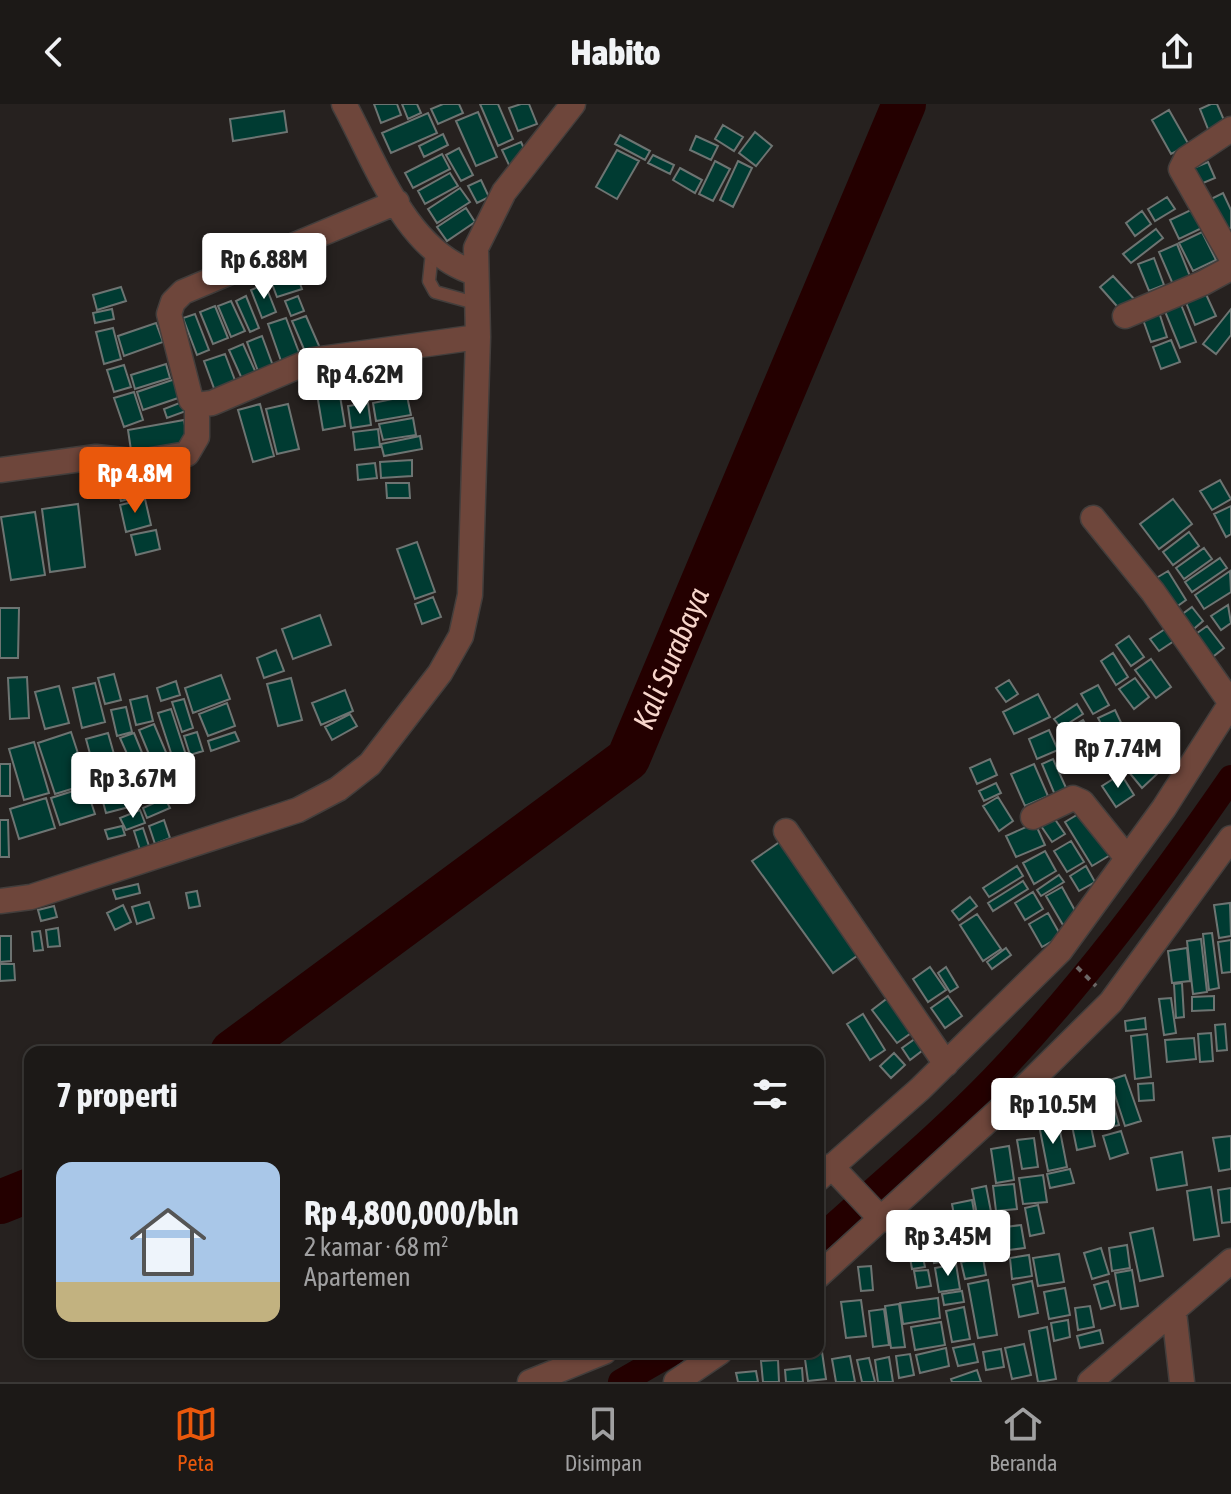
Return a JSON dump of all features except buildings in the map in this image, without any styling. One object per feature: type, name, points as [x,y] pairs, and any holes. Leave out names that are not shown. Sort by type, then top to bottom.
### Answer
[{"type":"street","points":[[344,104],[397,202],[432,252],[454,267],[475,273]]},
{"type":"street","points":[[0,901],[31,897],[298,810],[338,789],[370,764],[440,673],[461,636],[470,595],[478,337],[476,248],[504,192],[573,104]]},
{"type":"street","points":[[1231,129],[1186,159],[1181,169],[1231,257]]},
{"type":"street","points":[[0,470],[96,457],[140,462],[187,454],[197,437],[197,405],[189,394],[169,314],[173,302],[183,292],[397,202]]},
{"type":"street","points":[[1125,316],[1231,268]]},
{"type":"street","points":[[197,405],[212,403],[313,360],[478,337]]},
{"type":"street","points":[[877,1215],[829,1173],[946,1064],[1060,951],[1231,703],[1153,592],[1093,518]]},
{"type":"street","points":[[1033,817],[1073,798],[1082,802],[1127,858]]},
{"type":"street","points":[[786,831],[946,1064]]},
{"type":"street","points":[[824,1270],[877,1215],[1111,1002],[1231,838]]},
{"type":"street","points":[[1090,1382],[1231,1261]]},
{"type":"street","points":[[1174,1312],[1182,1382]]},
{"type":"street","points":[[530,1382],[589,1358]]},
{"type":"street","points":[[676,1382],[711,1358]]},
{"type":"lane","points":[[432,252],[429,281],[435,292],[475,303]]},
{"type":"path","points":[[1072,962],[1103,994]]},
{"type":"waterway","name":"Kali Surabaya","points":[[240,1046],[628,759],[904,104]]},
{"type":"waterway","points":[[824,1235],[951,1121],[1026,1044],[1118,933],[1231,778]]},
{"type":"waterway","name":"Kali Surabaya","points":[[0,1202],[24,1192]]},
{"type":"waterway","points":[[621,1382],[663,1358]]}]
